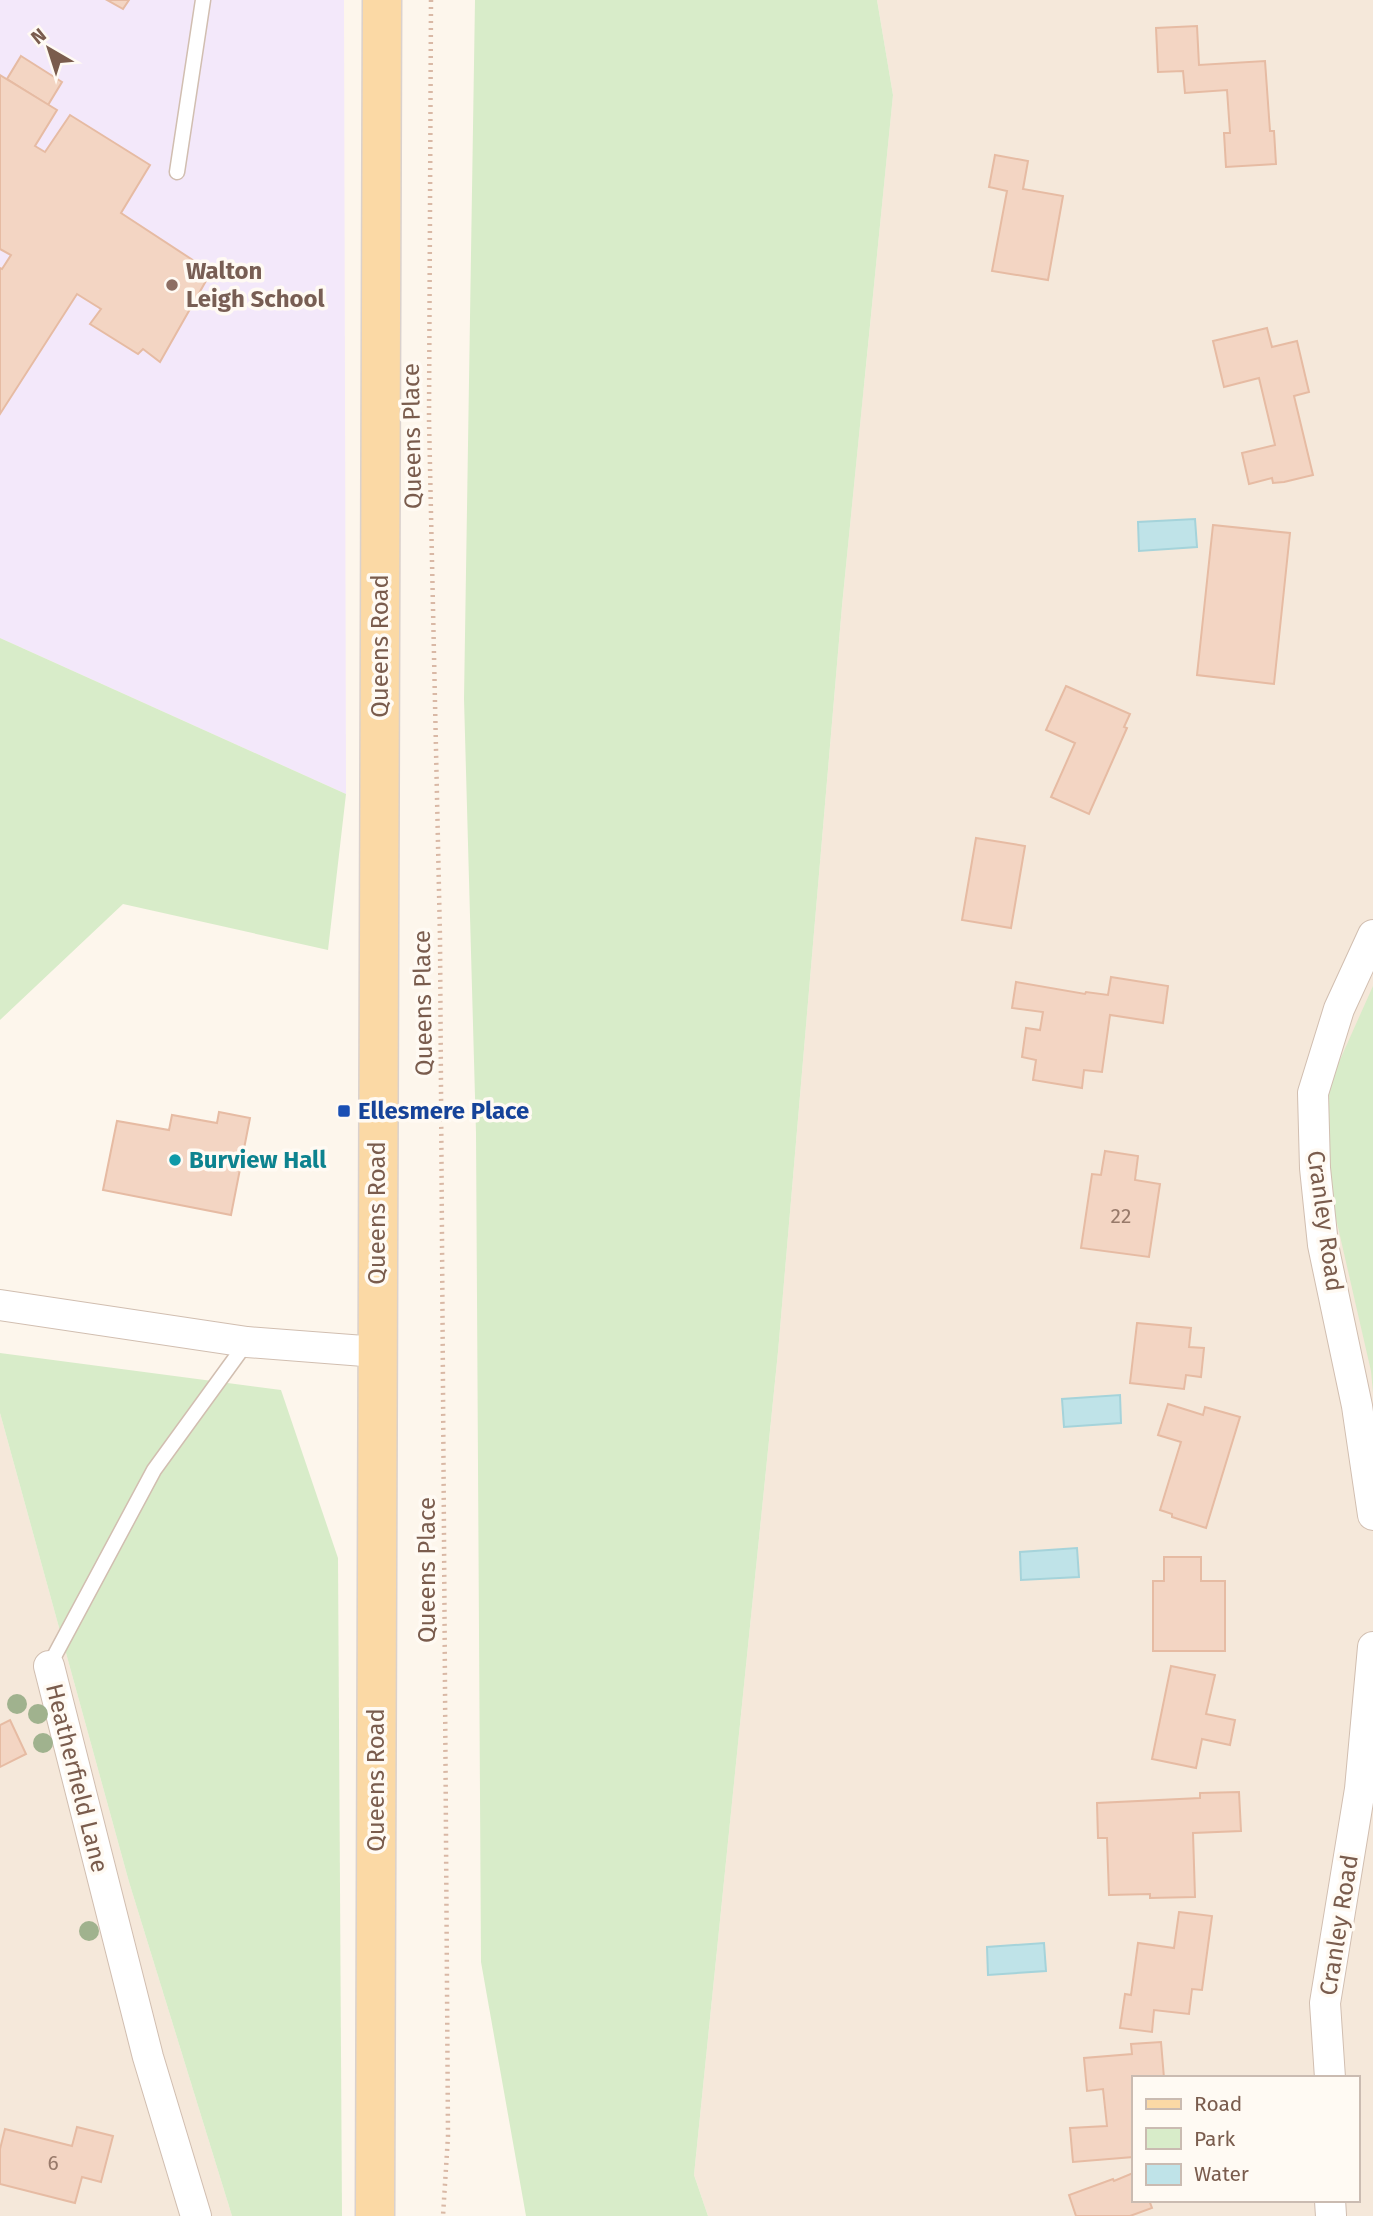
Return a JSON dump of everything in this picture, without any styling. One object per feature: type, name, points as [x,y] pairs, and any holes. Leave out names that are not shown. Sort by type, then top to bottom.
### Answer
[{"type":"main road","name":"Queens Road","points":[[375,2216],[382,0]]},
{"type":"street","name":"Cranley Road","points":[[1373,935],[1339,1009],[1313,1093],[1315,1168],[1324,1245],[1357,1406],[1373,1515]]},
{"type":"street","points":[[0,1305],[247,1342],[377,1352]]},
{"type":"street","name":"Cranley Road","points":[[1330,2076],[1325,2003],[1360,1789],[1370,1706],[1373,1647]]},
{"type":"street","name":"Heatherfield Lane","points":[[49,1666],[148,2057],[196,2216]]},
{"type":"lane","points":[[177,172],[203,0]]},
{"type":"lane","name":"Heatherfield Lane","points":[[49,1666],[154,1470],[247,1342]]},
{"type":"path","name":"Queens Place","points":[[431,0],[429,419],[440,938],[448,2122],[443,2216]]},
{"type":"shaded area","name":"Walton Leigh School","points":[[0,0],[344,0],[346,794],[0,638]]},
{"type":"shaded area","points":[[877,0],[1373,0],[1373,2216],[708,2216],[694,2175],[778,1352],[842,606],[893,95]]},
{"type":"shaded area","points":[[0,1413],[129,1882],[232,2216],[0,2216]]},
{"type":"green space","points":[[475,0],[877,0],[893,95],[842,606],[778,1352],[694,2175],[708,2216],[526,2216],[481,1962],[476,1133],[464,699]]},
{"type":"green space","points":[[0,638],[346,794],[328,950],[123,904],[0,1020]]},
{"type":"green space","points":[[1373,986],[1373,1393],[1371,1371],[1329,1188],[1326,1091]]},
{"type":"green space","points":[[0,1353],[281,1390],[338,1558],[342,2216],[232,2216],[129,1882],[0,1413]]},
{"type":"water","points":[[1195,519],[1197,547],[1139,551],[1138,522]]},
{"type":"water","points":[[1120,1395],[1121,1423],[1064,1427],[1062,1399]]},
{"type":"water","points":[[1077,1548],[1079,1577],[1021,1580],[1020,1552]]},
{"type":"water","points":[[1044,1943],[1046,1971],[988,1975],[987,1947]]},
{"type":"building","points":[[107,0],[129,0],[123,9]]},
{"type":"building","points":[[1197,26],[1199,65],[1265,61],[1270,131],[1274,131],[1276,164],[1226,167],[1224,133],[1230,133],[1227,90],[1185,93],[1183,71],[1158,72],[1156,28]]},
{"type":"building","points":[[21,56],[62,82],[48,105],[7,79]]},
{"type":"building","points":[[0,75],[57,110],[35,146],[45,152],[70,115],[150,165],[121,213],[211,272],[160,362],[143,349],[138,354],[90,324],[101,309],[77,294],[0,414],[0,268],[2,269],[11,255],[0,249]]},
{"type":"building","points":[[995,155],[1028,161],[1023,189],[1063,196],[1048,280],[992,271],[1007,191],[989,187]]},
{"type":"building","points":[[1267,328],[1272,347],[1297,341],[1309,392],[1294,396],[1313,475],[1284,482],[1273,483],[1272,478],[1249,484],[1242,453],[1275,445],[1259,378],[1224,387],[1213,341]]},
{"type":"building","points":[[1213,525],[1290,533],[1274,684],[1197,675]]},
{"type":"building","points":[[1066,686],[1130,714],[1124,727],[1127,728],[1089,814],[1051,797],[1075,743],[1046,730]]},
{"type":"building","points":[[976,838],[1025,846],[1011,928],[962,920]]},
{"type":"building","points":[[1111,977],[1168,986],[1163,1023],[1110,1015],[1102,1072],[1084,1070],[1082,1088],[1033,1080],[1036,1060],[1022,1057],[1026,1028],[1040,1030],[1043,1012],[1012,1008],[1016,982],[1085,994],[1108,995]]},
{"type":"building","name":"Burview Hall","points":[[219,1112],[250,1118],[231,1215],[103,1190],[117,1121],[169,1130],[172,1115],[217,1123]]},
{"type":"building","points":[[1105,1151],[1138,1156],[1135,1180],[1160,1184],[1149,1257],[1081,1248],[1092,1174],[1101,1175]]},
{"type":"building","points":[[1137,1323],[1191,1328],[1189,1347],[1204,1348],[1201,1377],[1186,1375],[1184,1389],[1130,1383]]},
{"type":"building","points":[[1168,1404],[1203,1415],[1205,1407],[1240,1417],[1206,1528],[1172,1517],[1172,1514],[1160,1510],[1181,1442],[1158,1435]]},
{"type":"building","points":[[1164,1557],[1201,1557],[1201,1581],[1225,1581],[1225,1651],[1153,1651],[1153,1581],[1164,1581]]},
{"type":"building","points":[[1171,1666],[1215,1675],[1206,1714],[1235,1720],[1230,1745],[1202,1739],[1196,1768],[1152,1759]]},
{"type":"building","points":[[10,1720],[26,1754],[0,1767],[0,1725]]},
{"type":"building","points":[[1239,1792],[1241,1831],[1193,1833],[1195,1897],[1109,1895],[1107,1838],[1098,1838],[1097,1803],[1200,1798],[1200,1793]]},
{"type":"building","points":[[1179,1912],[1212,1916],[1202,1990],[1192,1989],[1189,2014],[1154,2010],[1152,2032],[1120,2028],[1125,1994],[1131,1995],[1138,1943],[1174,1948]]},
{"type":"building","points":[[1161,2042],[1164,2076],[1132,2076],[1132,2157],[1073,2162],[1070,2128],[1107,2126],[1103,2089],[1087,2091],[1084,2058],[1132,2054],[1131,2044]]},
{"type":"building","points":[[77,2127],[113,2136],[101,2182],[82,2177],[75,2203],[0,2184],[0,2149],[5,2129],[72,2146]]},
{"type":"building","points":[[1132,2173],[1132,2202],[1150,2202],[1152,2208],[1130,2216],[1076,2216],[1069,2195],[1113,2179],[1114,2181]]},
{"type":"place","name":"Walton Leigh School","points":[[172,285]]},
{"type":"place","name":"Ellesmere Place","points":[[344,1111]]},
{"type":"place","name":"Burview Hall","points":[[175,1160]]}]
